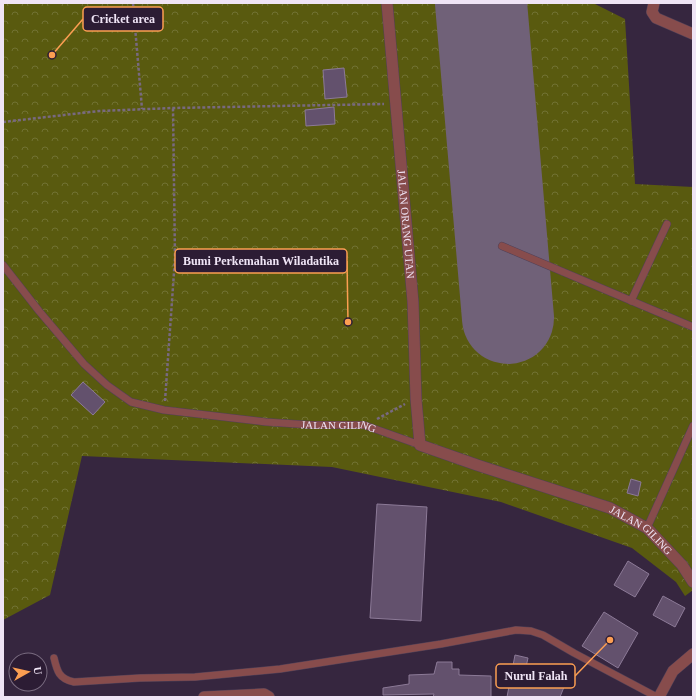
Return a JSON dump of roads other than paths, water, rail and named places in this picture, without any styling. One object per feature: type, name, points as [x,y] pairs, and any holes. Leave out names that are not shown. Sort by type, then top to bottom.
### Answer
[{"type":"street","name":"JALAN ORANG UTAN","points":[[387,3],[413,302],[416,399],[420,445]]},
{"type":"street","points":[[654,3],[652,12],[658,19],[693,34]]},
{"type":"street","name":"JALAN GILING","points":[[420,445],[610,508],[647,528],[682,565],[693,582]]},
{"type":"street","points":[[658,697],[673,671],[693,654]]},
{"type":"street","points":[[204,697],[264,694],[269,697]]},
{"type":"lane","points":[[631,301],[667,224]]},
{"type":"lane","points":[[502,246],[693,327]]},
{"type":"lane","name":"JALAN GILING","points":[[3,265],[39,311],[84,364],[96,376],[131,402],[164,410],[266,422],[312,425],[364,425],[420,445]]},
{"type":"lane","points":[[647,528],[693,426]]},
{"type":"lane","points":[[54,658],[60,675],[66,681],[74,682],[140,678],[195,677],[280,669],[441,644],[516,630],[531,631],[543,635],[658,697]]},
{"type":"place","name":"Cricket area","points":[[52,55]]},
{"type":"place","name":"Bumi Perkemahan Wiladatika","points":[[348,322]]},
{"type":"place","name":"Nurul Falah","points":[[610,640]]}]
